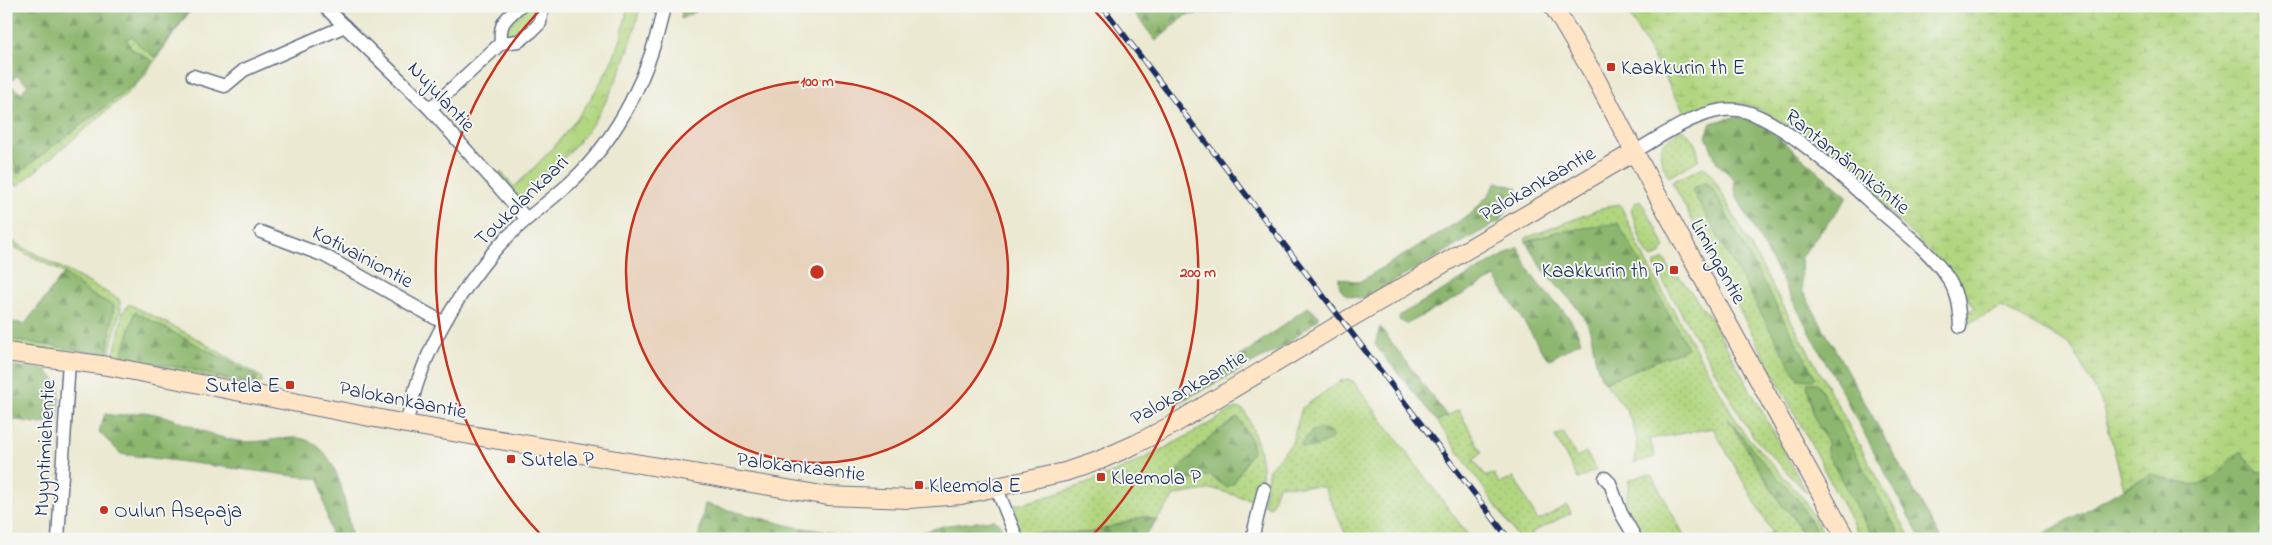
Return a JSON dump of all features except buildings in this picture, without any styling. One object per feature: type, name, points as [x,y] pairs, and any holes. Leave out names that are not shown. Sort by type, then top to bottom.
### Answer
[{"type":"main road","name":"Limingantie","points":[[1553,6],[1594,76],[1846,539]]},
{"type":"main road","name":"Palokankaantie","points":[[6,352],[108,366],[406,424],[828,496],[909,499],[961,496],[1065,472],[1100,460],[1166,428],[1634,152]]},
{"type":"street","name":"Nujulantie","points":[[324,6],[430,110],[526,218]]},
{"type":"street","points":[[501,43],[500,26],[520,6]]},
{"type":"street","points":[[430,110],[501,43],[519,41],[532,31],[542,18],[542,6]]},
{"type":"street","name":"Toukolankaari","points":[[406,424],[420,373],[444,323],[466,286],[496,248],[526,218],[572,181],[600,149],[620,121],[651,55],[664,6]]},
{"type":"street","points":[[194,76],[225,86],[244,70],[345,26]]},
{"type":"street","name":"Rantamänniköntie","points":[[1634,152],[1706,114],[1724,110],[1737,110],[1761,117],[1835,171],[1927,253],[1949,280],[1959,301],[1960,327]]},
{"type":"street","name":"Kotivainiontie","points":[[261,232],[325,256],[444,323]]},
{"type":"street","name":"Myyntimiehentie","points":[[58,539],[69,360]]},
{"type":"street","points":[[1605,478],[1610,483],[1621,513],[1636,539]]},
{"type":"street","points":[[997,489],[1017,539]]},
{"type":"street","points":[[1252,539],[1264,489]]},
{"type":"green space","points":[[6,6],[189,6],[191,9],[155,57],[139,45],[132,36],[126,40],[132,49],[152,61],[136,83],[17,174],[6,121]],"holes":[[[17,75],[28,85],[21,93],[9,84]]]},
{"type":"green space","points":[[628,6],[640,6],[628,52],[609,96],[593,123],[568,154],[519,201],[498,178],[498,175],[501,172],[514,187],[571,126],[595,92],[615,54]]},
{"type":"green space","points":[[682,6],[706,6],[681,19]]},
{"type":"green space","points":[[1129,6],[1298,6],[1186,15],[1156,41]]},
{"type":"green space","points":[[1624,6],[2266,6],[2266,471],[2258,472],[2240,451],[2217,474],[2201,483],[2182,483],[2151,474],[2124,488],[2101,401],[2071,345],[2002,307],[1964,325],[1965,314],[1975,308],[1955,280],[1932,254],[1839,167],[1804,139],[1766,113],[1749,106],[1733,105],[1686,115]]},
{"type":"green space","points":[[527,7],[535,9],[536,20],[519,36],[512,38],[506,33],[506,27]]},
{"type":"green space","points":[[191,9],[142,79],[19,185],[14,186],[6,141],[6,121],[17,174],[152,61],[132,49],[126,40],[132,35],[139,45],[155,57]]},
{"type":"green space","points":[[1734,117],[1752,120],[1768,129],[1848,197],[1801,257],[1802,290],[1941,539],[1921,539],[1736,195],[1734,179],[1717,163],[1706,136],[1711,123]]},
{"type":"green space","points":[[1683,129],[1694,143],[1698,152],[1698,160],[1669,177],[1660,155],[1661,149],[1668,139]]},
{"type":"green space","points":[[1703,167],[1710,172],[1911,539],[1861,539],[1672,182]]},
{"type":"green space","points":[[1496,182],[1518,188],[1501,220],[1363,299],[1342,292],[1339,278],[1359,282],[1471,214],[1490,193]]},
{"type":"green space","points":[[1705,183],[1711,186],[1815,377],[1812,380],[1798,379],[1693,192],[1693,188]]},
{"type":"green space","points":[[1640,200],[1657,229],[1665,248],[1661,251],[1662,253],[1652,258],[1645,250],[1631,210],[1634,204]]},
{"type":"green space","points":[[1620,204],[1647,264],[1743,432],[1802,497],[1827,539],[1821,539],[1732,424],[1783,507],[1796,521],[1802,539],[1760,539],[1772,532],[1713,428],[1650,439],[1655,457],[1634,463],[1636,440],[1634,429],[1619,399],[1604,382],[1688,348],[1557,232],[1526,242],[1526,238],[1608,206]]},
{"type":"green space","points":[[1618,223],[1688,348],[1604,382],[1600,375],[1587,323],[1577,308],[1543,269],[1526,242],[1557,232]]},
{"type":"green space","points":[[6,238],[119,299],[121,308],[108,358],[6,345],[6,339],[13,339],[107,354],[114,306],[90,294],[64,273],[6,243]]},
{"type":"green space","points":[[1518,247],[1534,278],[1567,315],[1581,341],[1550,359],[1545,355],[1495,277],[1407,324],[1399,320],[1400,315]]},
{"type":"green space","points":[[1664,259],[1675,278],[1679,276],[1711,319],[1807,493],[1757,441],[1748,429],[1655,267],[1655,263]]},
{"type":"green space","points":[[64,273],[90,294],[114,305],[107,354],[6,339],[6,321],[25,324]]},
{"type":"green space","points":[[129,304],[194,337],[261,377],[262,383],[251,385],[113,359],[123,312]]},
{"type":"green space","points":[[1308,307],[1318,315],[1318,319],[1283,347],[1172,406]]},
{"type":"green space","points":[[135,312],[256,376],[257,381],[254,383],[226,379],[194,370],[121,358]]},
{"type":"green space","points":[[1380,327],[1447,416],[1437,421],[1375,345]]},
{"type":"green space","points":[[6,365],[46,370],[60,386],[58,419],[42,424],[6,418]]},
{"type":"green space","points":[[1349,379],[1354,382],[1471,539],[1348,539],[1324,487],[1278,485],[1271,507],[1263,504],[1269,469],[1292,443],[1302,408],[1342,380]]},
{"type":"green space","points":[[1807,383],[1817,383],[1902,539],[1874,539],[1827,453],[1827,442],[1813,415]]},
{"type":"green space","points":[[1236,408],[1244,410],[1258,444],[1262,477],[1258,502],[1214,489],[1175,495],[1156,521],[1146,516],[1090,533],[1027,533],[1021,535],[1011,509],[1012,506],[1043,498],[1101,478],[1155,453]]},
{"type":"green space","points":[[1459,410],[1482,453],[1473,459],[1486,476],[1494,474],[1500,484],[1514,477],[1538,521],[1567,505],[1571,513],[1531,533],[1536,539],[1519,539],[1437,421]]},
{"type":"green space","points":[[143,412],[167,417],[213,435],[237,441],[252,442],[294,438],[309,441],[321,449],[330,461],[337,476],[352,539],[332,539],[319,479],[121,454],[99,432],[105,414],[118,416]]},
{"type":"green space","points":[[1238,417],[1250,438],[1253,450],[1233,484],[1226,487],[1209,475],[1177,483],[1178,470],[1212,435]]},
{"type":"green space","points":[[1728,419],[1763,462],[1799,501],[1821,539],[1802,539],[1796,521],[1783,507]]},
{"type":"green space","points":[[1322,429],[1333,437],[1318,446],[1310,448],[1301,447],[1301,443],[1312,431]]},
{"type":"green space","points":[[1563,432],[1576,457],[1586,452],[1596,470],[1578,479],[1555,436]]},
{"type":"green space","points":[[2240,451],[2257,472],[2266,471],[2266,539],[2034,539],[2151,474],[2192,486]]},
{"type":"green space","points":[[1647,474],[1652,476],[1686,539],[1643,539],[1626,508],[1629,480]]},
{"type":"green space","points":[[705,504],[791,526],[870,539],[698,539]]},
{"type":"green space","points":[[1146,516],[1156,521],[1143,539],[1063,539],[1027,533],[1090,533]]},
{"type":"green space","points":[[994,520],[1000,524],[1005,539],[899,539],[947,525]]},
{"type":"railway","points":[[1102,6],[1509,539]]},
{"type":"place","name":"Kaakkurin th E","points":[[1611,67]]},
{"type":"place","name":"Kaakkurin th P","points":[[1674,270]]},
{"type":"place","name":"Sutela E","points":[[290,385]]},
{"type":"place","name":"Sutela P","points":[[511,459]]},
{"type":"place","name":"Kleemola P","points":[[1101,477]]},
{"type":"place","name":"Kleemola E","points":[[919,485]]},
{"type":"place","name":"Oulun Asepaja","points":[[104,510]]}]
